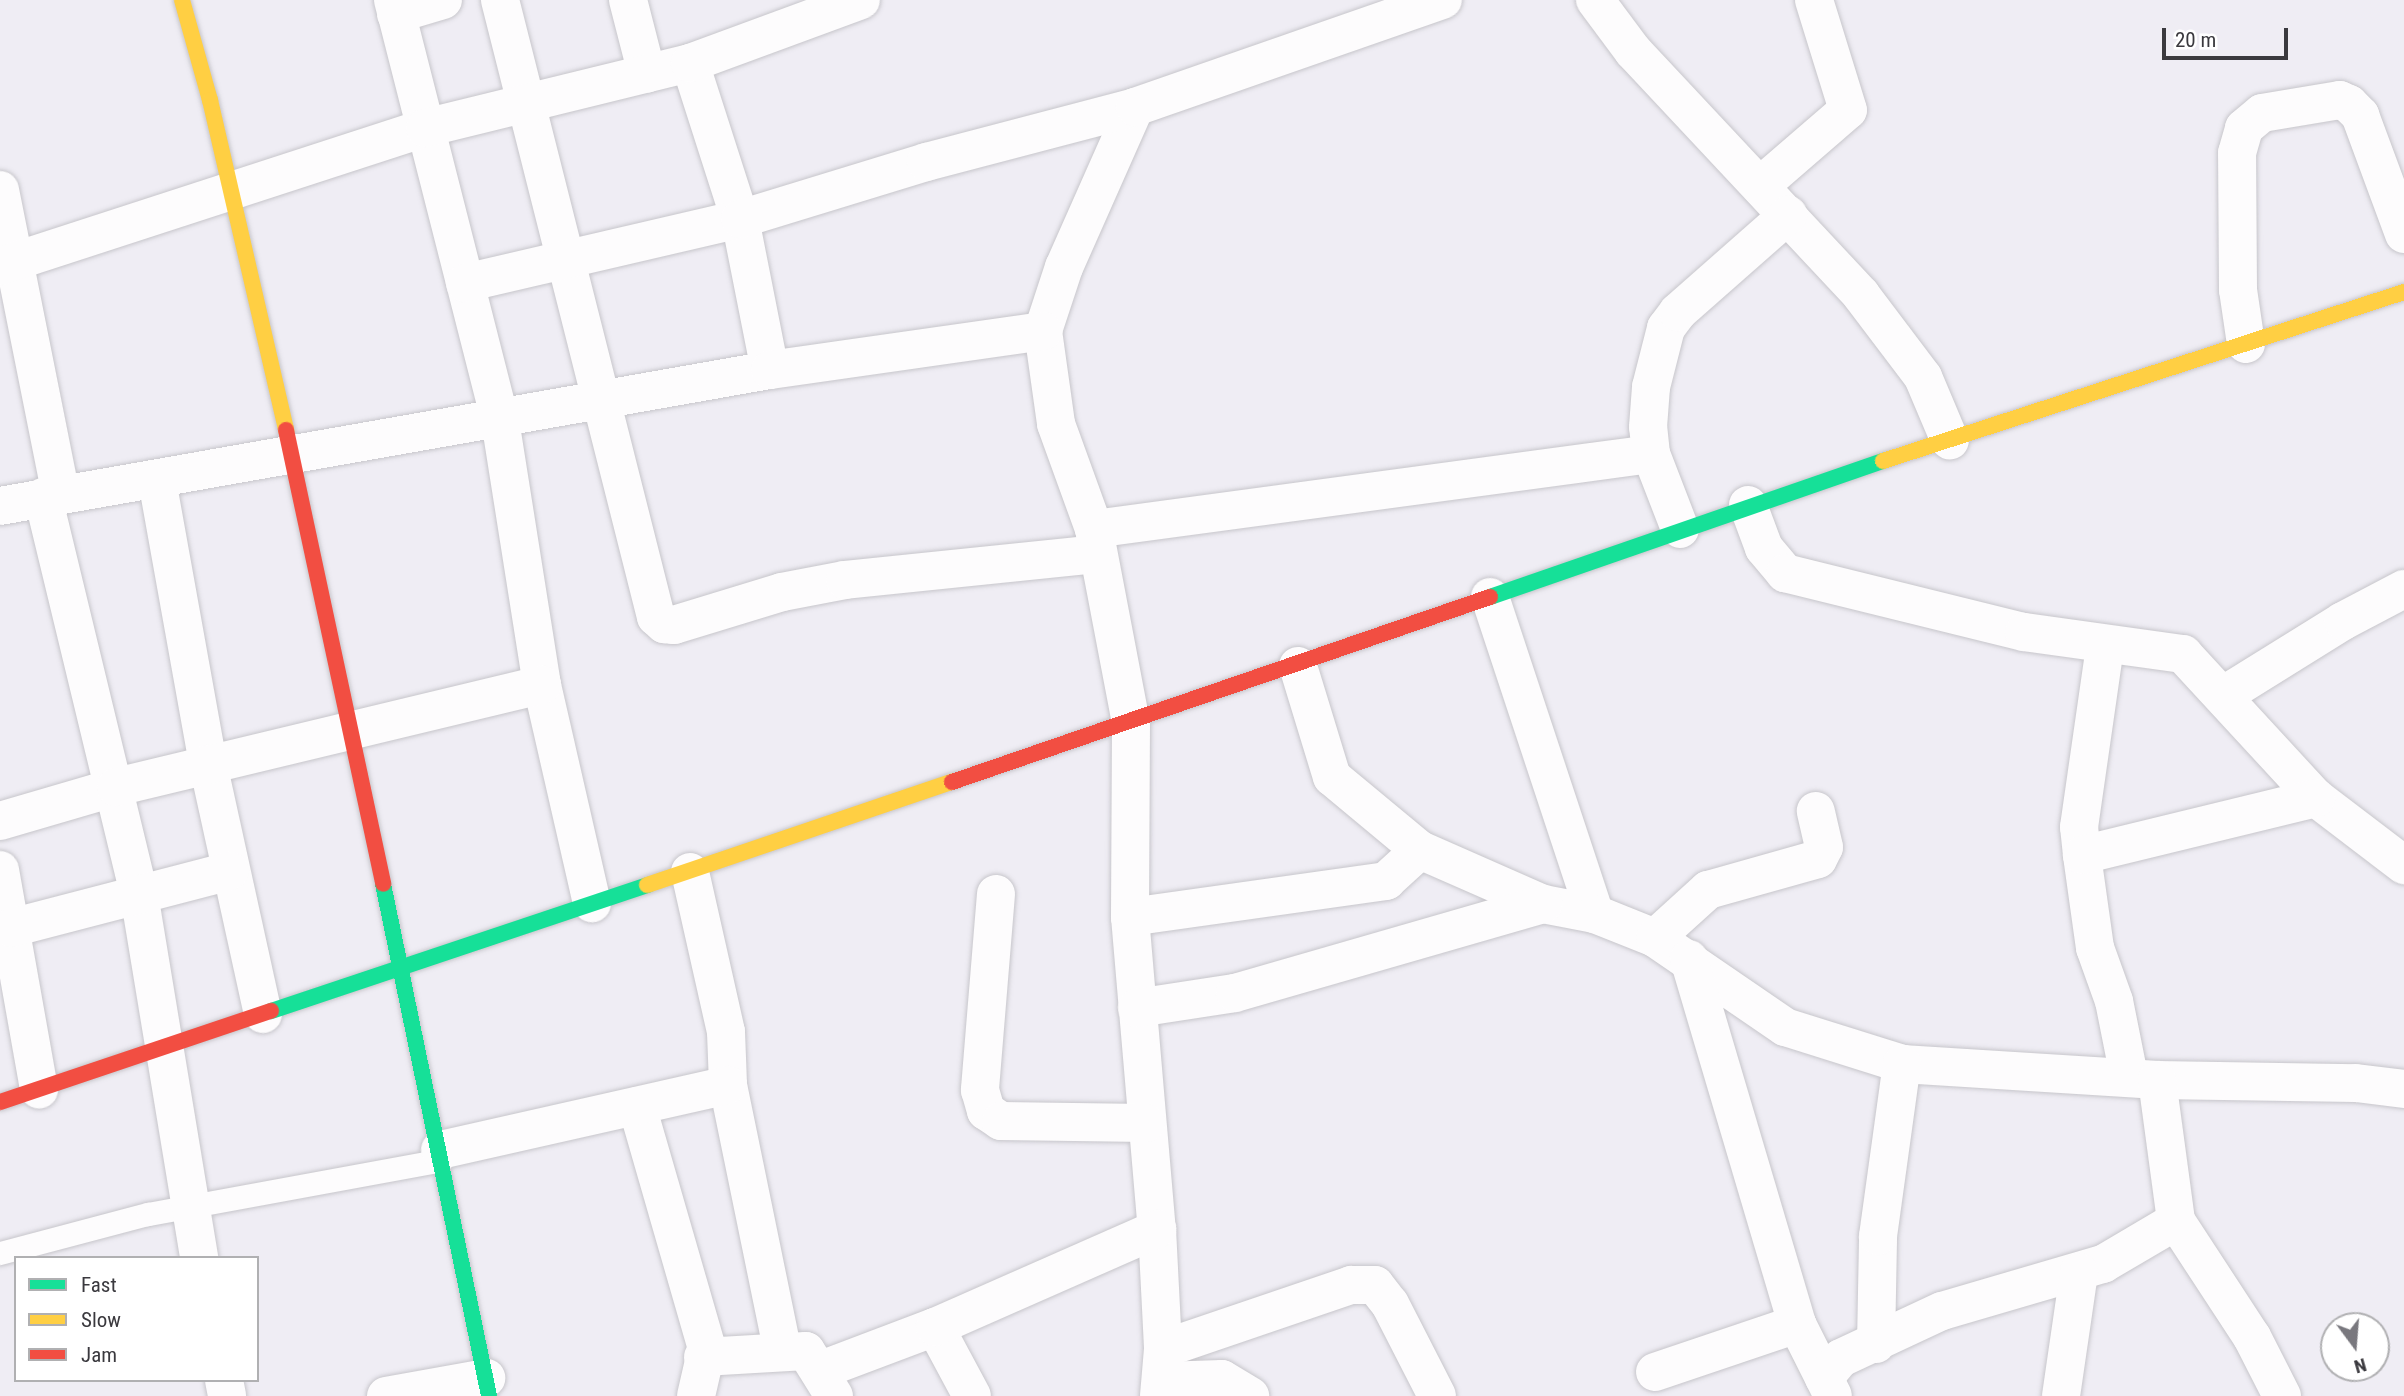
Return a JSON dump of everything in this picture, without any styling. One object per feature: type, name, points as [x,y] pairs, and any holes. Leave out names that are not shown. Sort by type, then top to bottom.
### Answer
[{"type":"main road","points":[[182,0],[230,190],[292,457],[352,729],[488,1387]]},
{"type":"main road","points":[[0,1102],[164,1049],[401,965],[690,872],[1298,666],[1748,505],[2404,292]]},
{"type":"street","points":[[443,0],[394,7],[500,420],[542,685],[592,903]]},
{"type":"street","points":[[500,0],[529,103],[565,261],[603,400],[656,617],[664,624],[782,592],[845,580],[1651,454]]},
{"type":"street","points":[[628,0],[647,74]]},
{"type":"street","points":[[8,264],[425,128],[690,63],[861,0]]},
{"type":"street","points":[[465,283],[740,219],[926,162],[1135,107],[1443,0]]},
{"type":"street","points":[[1595,0],[1633,51],[1788,215],[1901,346],[1923,377],[1950,441]]},
{"type":"street","points":[[1759,186],[1848,110],[1814,0]]},
{"type":"street","points":[[690,63],[740,219],[771,370]]},
{"type":"street","points":[[2246,344],[2238,290],[2237,153],[2244,128],[2262,113],[2340,100],[2349,104],[2360,115],[2404,234]]},
{"type":"street","points":[[1135,107],[1064,267],[1042,331],[1056,424],[1095,541],[1131,723],[1130,916],[1157,1229],[1161,1376]]},
{"type":"street","points":[[0,190],[8,264],[52,496],[139,894],[199,1256]]},
{"type":"street","points":[[1679,529],[1651,454],[1651,387],[1666,328],[1678,312],[1788,215]]},
{"type":"street","points":[[0,506],[156,481],[771,370],[1042,331]]},
{"type":"street","points":[[156,481],[208,764],[264,1014]]},
{"type":"street","points":[[1748,505],[1763,548],[1785,573],[2024,632],[2105,646],[2177,652],[2224,695],[2316,799],[2404,865]]},
{"type":"street","points":[[2224,695],[2343,621],[2404,589]]},
{"type":"street","points":[[1490,597],[1595,914]]},
{"type":"street","points":[[2105,646],[2080,827],[2095,948],[2143,1078],[2176,1221],[2252,1337],[2282,1396]]},
{"type":"street","points":[[1298,666],[1332,777],[1420,850],[1543,904],[1595,914],[1655,938],[1785,1027],[1902,1064],[2143,1078],[2356,1083],[2404,1089]]},
{"type":"street","points":[[0,821],[116,787],[542,685]]},
{"type":"street","points":[[2082,855],[2316,799]]},
{"type":"street","points":[[1655,938],[1708,890],[1818,859],[1824,847],[1816,811]]},
{"type":"street","points":[[1130,916],[1386,881],[1420,850]]},
{"type":"street","points":[[0,870],[39,1090]]},
{"type":"street","points":[[11,928],[230,871]]},
{"type":"street","points":[[690,872],[726,1032],[729,1085],[782,1349]]},
{"type":"street","points":[[996,894],[980,1090],[986,1111],[1001,1121],[1146,1123]]},
{"type":"street","points":[[1137,1009],[1235,993],[1543,904]]},
{"type":"street","points":[[1689,959],[1797,1324],[1829,1387]]},
{"type":"street","points":[[1876,1345],[1878,1236],[1902,1064]]},
{"type":"street","points":[[440,1155],[729,1085]]},
{"type":"street","points":[[637,1106],[707,1348],[696,1396]]},
{"type":"street","points":[[1829,1387],[1841,1358],[1876,1345],[1942,1311],[2103,1264],[2176,1221]]},
{"type":"street","points":[[703,1357],[782,1349],[806,1351],[828,1383],[935,1327],[1157,1229]]},
{"type":"street","points":[[2061,1396],[2079,1272]]},
{"type":"street","points":[[1161,1376],[1351,1285],[1375,1285],[1390,1304],[1437,1396]]},
{"type":"street","points":[[1655,1372],[1797,1324]]},
{"type":"street","points":[[935,1327],[972,1396]]},
{"type":"street","points":[[1161,1376],[1222,1379],[1250,1396]]},
{"type":"street","points":[[386,1396],[488,1387]]},
{"type":"lane","points":[[0,1253],[72,1231],[440,1155]]},
{"type":"traffic: fast","points":[[1490,597],[1883,461]]},
{"type":"traffic: fast","points":[[383,884],[489,1396]]},
{"type":"traffic: fast","points":[[271,1011],[647,885]]},
{"type":"traffic: slow","points":[[182,0],[210,100],[286,430]]},
{"type":"traffic: slow","points":[[1883,461],[2404,292]]},
{"type":"traffic: slow","points":[[647,885],[952,782]]},
{"type":"traffic: jam","points":[[286,430],[383,884]]},
{"type":"traffic: jam","points":[[952,782],[1490,597]]},
{"type":"traffic: jam","points":[[0,1102],[271,1011]]}]
